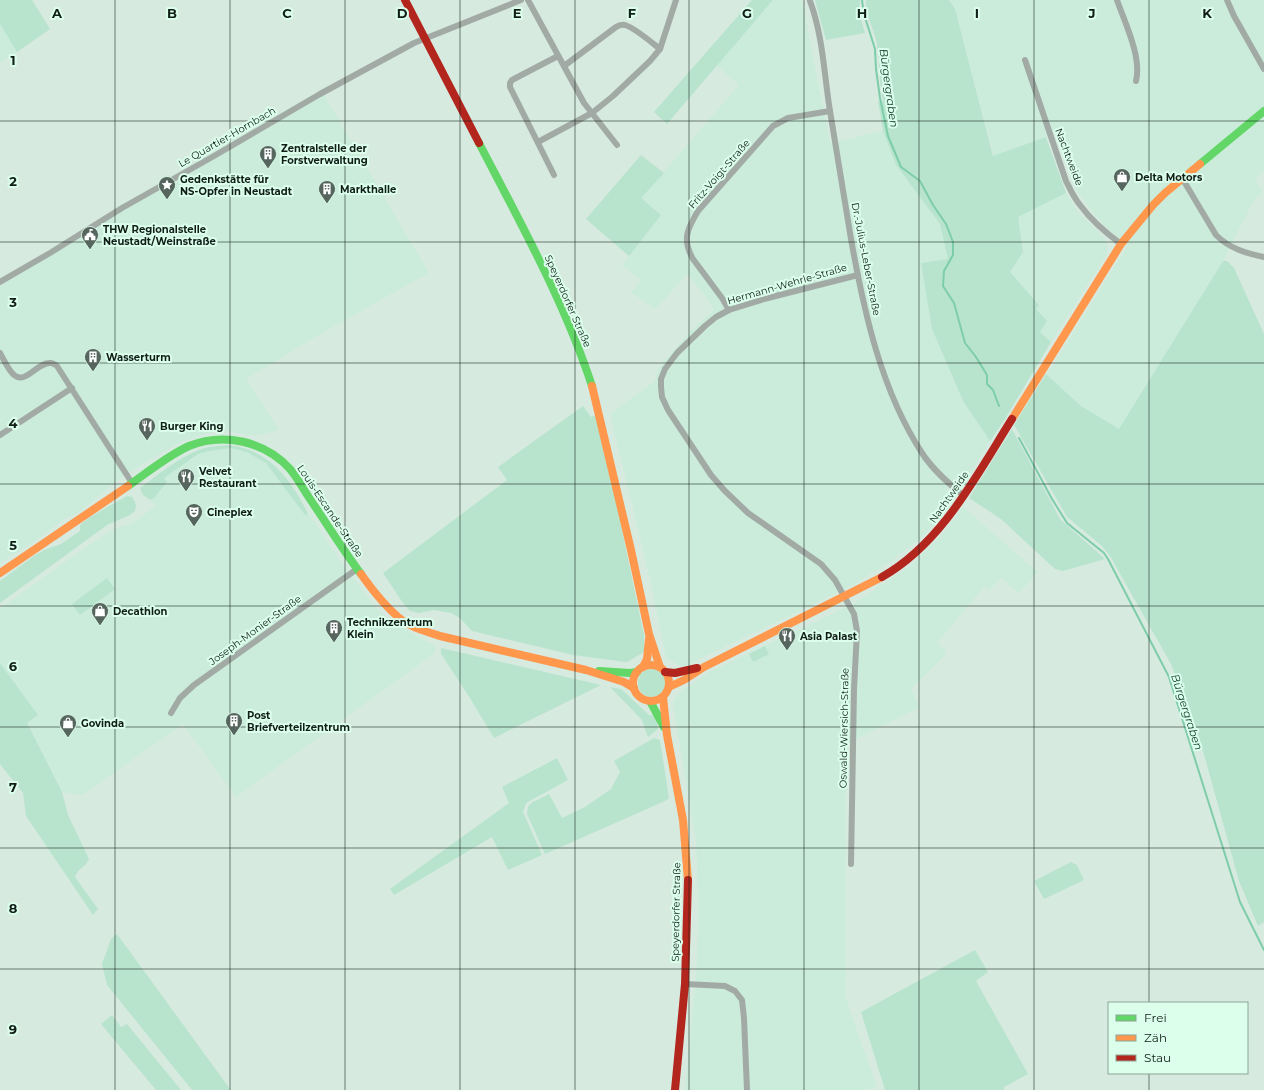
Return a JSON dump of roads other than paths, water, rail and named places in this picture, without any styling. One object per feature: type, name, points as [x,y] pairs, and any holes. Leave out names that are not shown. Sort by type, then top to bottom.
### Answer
[{"type":"street","name":"Speyerdorfer Straße","points":[[405,0],[547,277],[573,331],[597,404],[649,634],[663,670]]},
{"type":"street","name":"Le Quartier-Hornbach","points":[[0,282],[122,208],[320,94],[425,37],[521,0]]},
{"type":"street","points":[[528,0],[584,103],[617,145]]},
{"type":"street","points":[[538,142],[592,113],[614,96],[650,61],[660,49],[676,0]]},
{"type":"street","points":[[1117,0],[1136,54],[1138,65],[1136,81]]},
{"type":"street","points":[[1227,0],[1234,16],[1264,69]]},
{"type":"street","name":"Dr.-Julius-Leber-Straße","points":[[810,1],[818,25],[830,111],[858,274],[874,345],[903,419],[922,453],[945,481],[964,496]]},
{"type":"street","points":[[564,66],[616,26],[620,25],[630,28],[660,49]]},
{"type":"street","points":[[554,176],[510,87],[510,83],[512,80],[558,56]]},
{"type":"street","name":"Nachtweide","points":[[1025,60],[1066,181],[1079,204],[1088,215],[1120,244]]},
{"type":"street","name":"Fritz-Voigt-Straße","points":[[728,310],[722,298],[689,252],[686,238],[692,220],[698,211],[773,126],[788,118],[830,111]]},
{"type":"street","name":"Nachtweide","points":[[669,687],[684,680],[704,666],[874,581],[902,564],[930,539],[942,526],[964,496],[1120,244],[1153,205],[1182,178],[1264,111]]},
{"type":"street","points":[[1182,178],[1216,234],[1222,240],[1240,251],[1264,257]]},
{"type":"street","name":"Hermann-Wehrle-Straße","points":[[844,596],[835,580],[820,564],[748,513],[724,490],[711,475],[668,410],[662,397],[661,387],[665,369],[671,360],[705,326],[728,310],[858,274]]},
{"type":"street","points":[[0,353],[13,374],[18,378],[24,377],[46,363],[52,363],[57,366],[132,483]]},
{"type":"street","points":[[0,435],[72,388]]},
{"type":"street","name":"Louis-Escande-Straße","points":[[0,573],[180,452],[199,443],[212,440],[229,439],[246,442],[270,452],[284,463],[375,595],[386,608],[402,620],[421,630],[440,636],[586,670],[624,682],[634,688]]},
{"type":"street","name":"Joseph-Monier-Straße","points":[[171,713],[180,698],[194,685],[357,569]]},
{"type":"street","name":"Oswald-Wiersich-Straße","points":[[844,596],[854,614],[857,631],[854,689],[851,864]]},
{"type":"street","name":"Speyerdorfer Straße","points":[[640,669],[647,659],[649,634]]},
{"type":"street","points":[[654,665],[663,670],[669,678],[669,687],[663,697],[658,700],[650,701],[640,696],[634,688],[634,679],[640,669],[654,665]]},
{"type":"street","name":"Nachtweide","points":[[663,670],[678,673],[704,666]]},
{"type":"street","name":"Louis-Escande-Straße","points":[[586,670],[630,673],[640,669]]},
{"type":"street","name":"Speyerdorfer Straße","points":[[663,697],[667,735],[683,820],[687,861],[688,905],[685,984],[675,1090]]},
{"type":"street","name":"Speyerdorfer Straße","points":[[650,701],[667,735]]},
{"type":"street","points":[[685,984],[725,986],[735,991],[742,1000],[747,1090]]},
{"type":"waterway","name":"Bürgergraben","points":[[862,0],[864,14],[875,49],[880,98],[888,136],[901,167],[920,181],[933,205],[946,224],[953,242],[953,255],[944,271],[943,286],[954,303],[965,343],[987,375],[987,384],[993,390],[999,406]]},
{"type":"waterway","name":"Bürgergraben","points":[[1019,438],[1052,499],[1067,523],[1104,553],[1108,559],[1169,677],[1240,902],[1264,950]]},
{"type":"place","name":"Zentralstelle der Forstverwaltung","points":[[268,169]]},
{"type":"place","name":"Delta Motors","points":[[1122,192]]},
{"type":"place","name":"Gedenkstätte für NS-Opfer in Neustadt","points":[[167,200]]},
{"type":"place","name":"Markthalle","points":[[327,204]]},
{"type":"place","name":"THW Regionalstelle Neustadt/Weinstraße","points":[[90,250]]},
{"type":"place","name":"Wasserturm","points":[[93,372]]},
{"type":"place","name":"Burger King","points":[[147,441]]},
{"type":"place","name":"Velvet Restaurant","points":[[186,492]]},
{"type":"place","name":"Cineplex","points":[[194,527]]},
{"type":"place","name":"Decathlon","points":[[100,626]]},
{"type":"place","name":"Technikzentrum Klein","points":[[334,643]]},
{"type":"place","name":"Asia Palast","points":[[787,651]]},
{"type":"place","name":"Post Briefverteilzentrum","points":[[234,736]]},
{"type":"place","name":"Govinda","points":[[68,738]]}]
